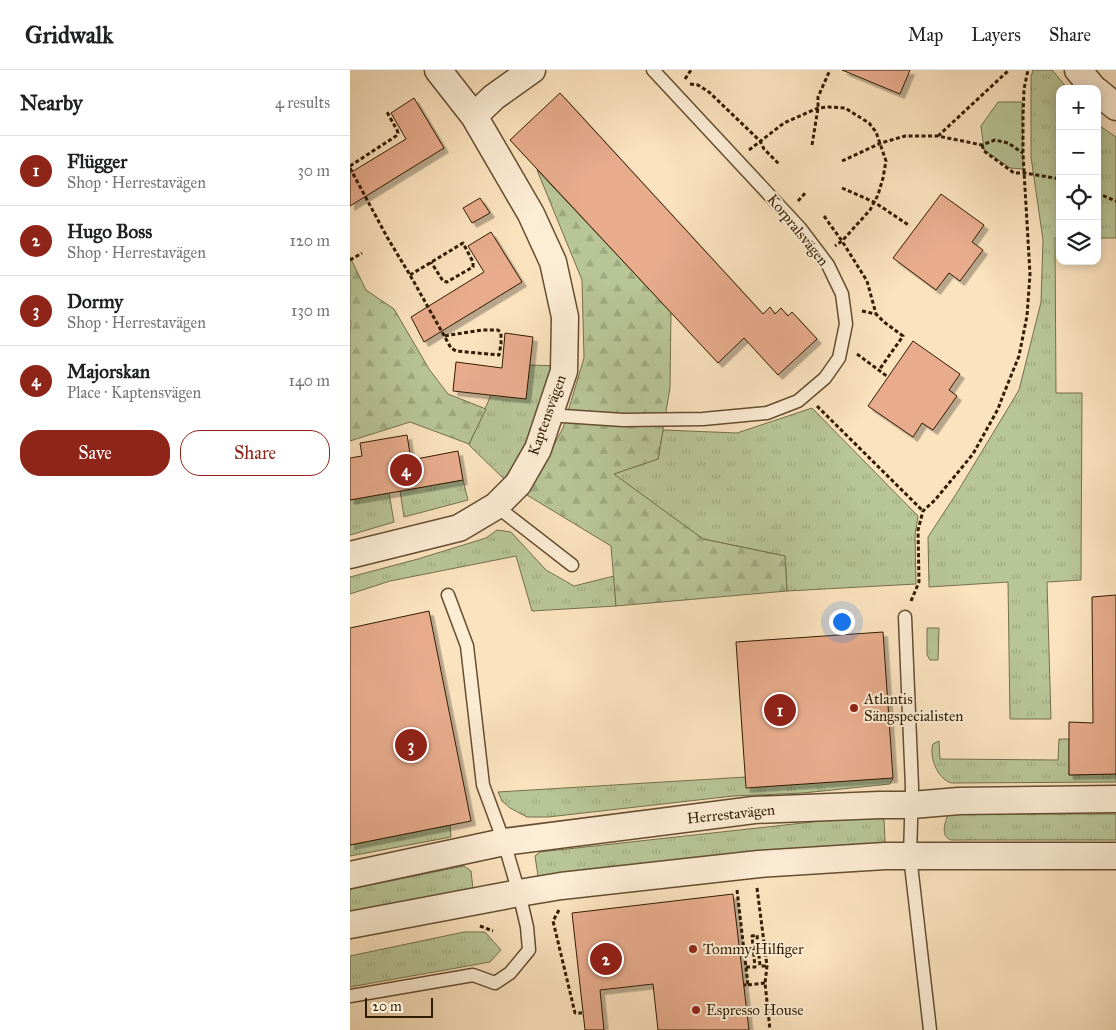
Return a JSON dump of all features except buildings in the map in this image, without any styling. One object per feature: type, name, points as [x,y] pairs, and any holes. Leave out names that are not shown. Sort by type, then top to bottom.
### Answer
[{"type":"street","name":"Kaptensvägen","points":[[350,556],[459,528],[496,506],[518,484],[538,449],[564,371],[565,317],[553,262],[531,214],[474,116],[438,70]]},
{"type":"street","points":[[474,116],[494,97],[532,70]]},
{"type":"street","points":[[1078,70],[1091,85]]},
{"type":"street","points":[[1101,94],[1116,107]]},
{"type":"street","name":"Herrestavägen","points":[[350,875],[504,842],[754,810],[880,804],[912,805],[959,801],[1116,799]]},
{"type":"street","points":[[350,925],[561,886],[759,864],[885,856],[1116,856]]},
{"type":"lane","name":"Korpralsvägen","points":[[548,415],[623,420],[703,419],[766,413],[798,401],[825,378],[839,358],[846,324],[842,294],[828,265],[800,228],[653,70]]},
{"type":"lane","points":[[496,506],[572,564]]},
{"type":"lane","points":[[350,996],[473,975],[495,983],[510,973],[529,950],[527,927],[519,893],[504,842],[482,785],[468,646],[448,595]]},
{"type":"lane","points":[[905,617],[912,805],[910,856],[930,1030]]},
{"type":"path","points":[[812,145],[818,97],[830,70]]},
{"type":"path","points":[[938,136],[1009,70]]},
{"type":"path","points":[[905,617],[919,582],[918,530],[923,511],[935,500],[973,454],[998,409],[1019,356],[1027,316],[1030,274],[1023,154],[1024,89],[1028,70]]},
{"type":"path","points":[[683,82],[698,85],[710,92],[760,142],[764,149],[779,164]]},
{"type":"path","points":[[737,160],[784,124],[818,108],[829,106],[845,108],[868,123],[876,132],[886,161],[878,195],[870,210],[842,241],[822,256]]},
{"type":"path","points":[[387,112],[398,132],[396,136],[350,167],[388,237],[410,275],[444,336],[451,348],[498,355],[501,344],[501,333],[498,330],[482,330],[444,336]]},
{"type":"path","points":[[842,161],[880,143],[905,136],[938,136],[982,144],[995,140],[1008,143],[1023,154]]},
{"type":"path","points":[[982,144],[984,151],[1014,173],[1056,177]]},
{"type":"path","points":[[842,188],[874,202],[910,226]]},
{"type":"path","points":[[1101,195],[1116,201]]},
{"type":"path","points":[[824,216],[867,281],[876,314],[903,336],[878,370]]},
{"type":"path","points":[[410,275],[431,262],[463,244],[473,262],[473,267],[448,282],[443,281],[431,262]]},
{"type":"path","points":[[350,260],[362,253]]},
{"type":"path","points":[[844,308],[876,314]]},
{"type":"path","points":[[842,343],[888,377]]},
{"type":"path","points":[[806,394],[923,511]]},
{"type":"path","points":[[756,880],[767,966],[765,983],[770,1030]]},
{"type":"path","points":[[738,900],[746,967],[746,985],[765,983]]},
{"type":"path","points":[[552,921],[575,1013],[582,1013]]},
{"type":"path","points":[[746,967],[755,966],[752,936],[757,935],[760,966],[767,966]]},
{"type":"green space","points":[[1033,70],[1052,70],[1065,85],[1056,85],[1056,393],[1082,393],[1081,580],[1047,582],[1051,719],[1010,719],[1008,582],[929,587],[928,537],[1019,390],[1041,302],[1043,240],[1031,157],[1031,77]]},
{"type":"green space","points":[[998,102],[1022,102],[1023,169],[1010,168],[984,150],[981,126]]},
{"type":"green space","points":[[1101,127],[1116,137],[1116,238],[1101,238]]},
{"type":"green space","points":[[537,170],[671,312],[670,388],[658,459],[614,474],[703,539],[785,556],[787,591],[616,606],[611,546],[527,495],[563,428],[584,358],[582,280]]},
{"type":"green space","points":[[350,257],[366,290],[394,309],[429,369],[448,394],[486,409],[469,444],[410,422],[350,441]]},
{"type":"green space","points":[[530,365],[559,366],[550,402],[506,481],[469,445],[491,395]]},
{"type":"green space","points":[[812,408],[918,516],[915,535],[916,584],[787,591],[785,556],[703,539],[613,474],[658,459],[663,430],[737,433]]},
{"type":"green space","points":[[463,480],[468,500],[404,517],[400,491]]},
{"type":"green space","points":[[389,493],[394,522],[350,535],[350,500]]},
{"type":"green space","points":[[497,530],[511,532],[546,570],[574,586],[614,576],[616,606],[532,611],[516,556],[390,581],[350,594],[350,577],[486,538]]},
{"type":"green space","points":[[927,628],[939,628],[938,660],[930,660],[927,655]]},
{"type":"green space","points":[[1059,739],[1069,739],[1069,775],[1116,774],[1116,782],[951,783],[943,778],[937,770],[932,754],[933,744],[939,741],[940,759],[1058,760]]},
{"type":"green space","points":[[746,777],[824,782],[893,778],[890,784],[803,793],[733,796],[548,817],[527,817],[510,808],[502,801],[498,792]]},
{"type":"green space","points":[[948,814],[1116,814],[1116,840],[951,840],[945,836],[944,832]]},
{"type":"green space","points":[[878,817],[884,820],[885,841],[880,847],[543,880],[538,876],[535,856],[540,852],[830,820]]},
{"type":"green space","points":[[450,825],[451,837],[350,856],[350,845]]},
{"type":"green space","points":[[464,866],[471,871],[473,889],[350,919],[350,889]]},
{"type":"green space","points":[[464,932],[485,932],[501,950],[490,962],[350,987],[350,956]]},
{"type":"place","name":"Majorskan","points":[[406,470]]},
{"type":"place","name":"Atlantis Sängspecialisten","points":[[854,708]]},
{"type":"place","name":"Flügger","points":[[780,710]]},
{"type":"place","name":"Dormy","points":[[411,745]]},
{"type":"place","name":"Tommy Hilfiger","points":[[693,949]]},
{"type":"place","name":"Hugo Boss","points":[[606,959]]},
{"type":"place","name":"Espresso House","points":[[696,1010]]}]
